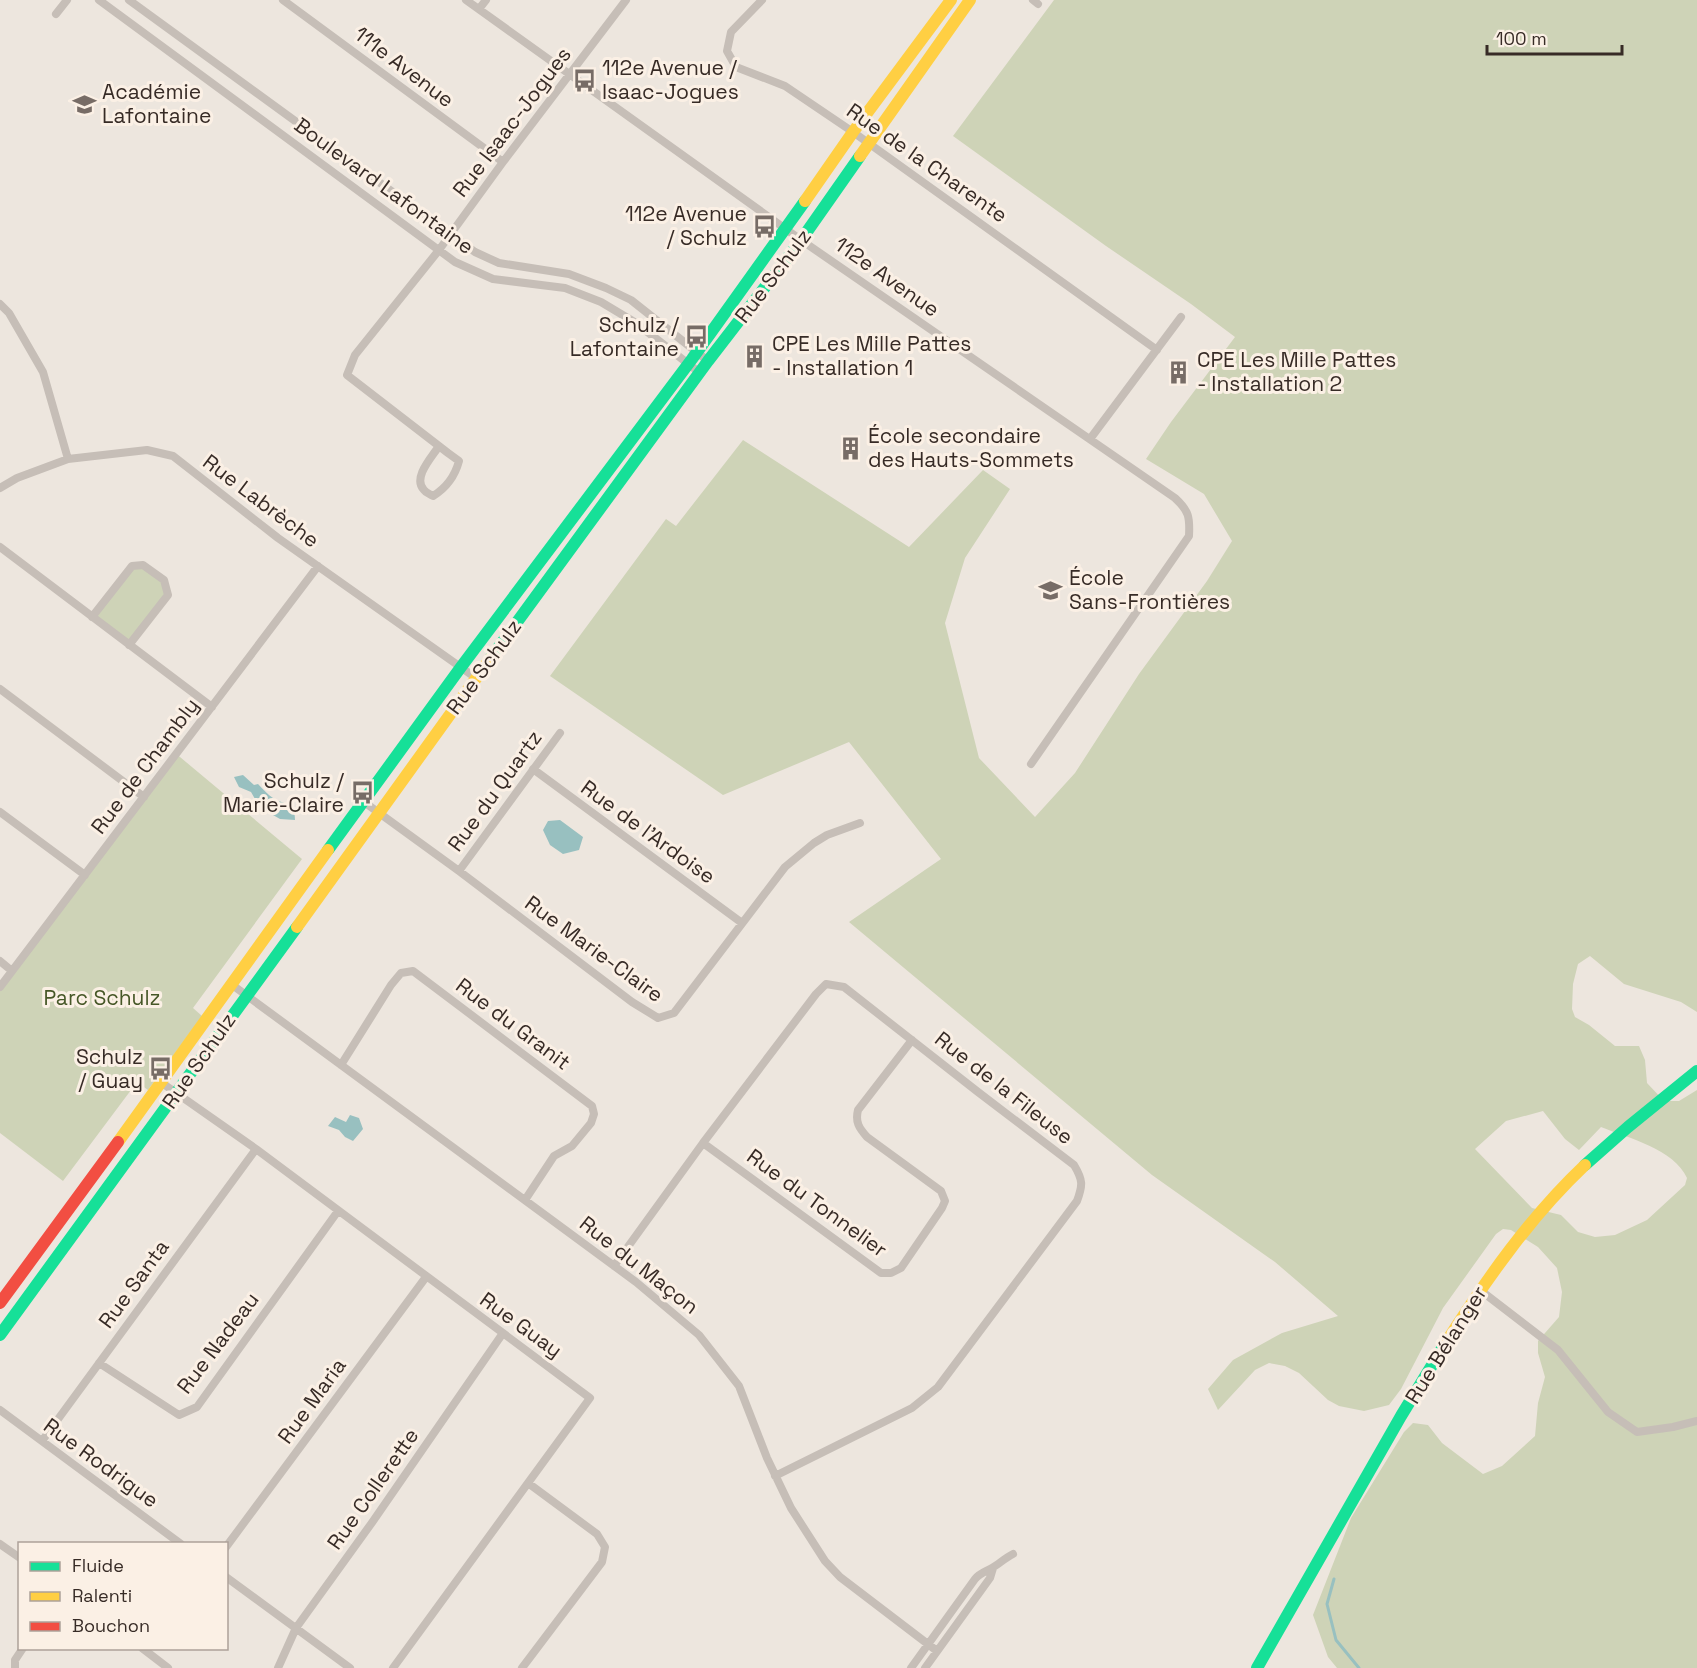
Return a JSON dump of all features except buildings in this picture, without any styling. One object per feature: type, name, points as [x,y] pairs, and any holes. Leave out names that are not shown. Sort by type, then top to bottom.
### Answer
[{"type":"street","points":[[56,15],[67,0]]},
{"type":"street","name":"Boulevard Lafontaine","points":[[99,0],[455,262],[493,279],[565,288],[601,302],[636,323],[700,373]]},
{"type":"street","name":"Boulevard Lafontaine","points":[[129,0],[475,252],[499,263],[569,274],[606,288],[631,300],[708,361]]},
{"type":"street","name":"111e Avenue","points":[[283,0],[503,162]]},
{"type":"street","name":"112e Avenue","points":[[466,0],[801,240],[1175,498],[1185,508],[1190,521],[1189,536],[1031,764]]},
{"type":"street","points":[[479,9],[486,0]]},
{"type":"street","name":"Rue Isaac-Jogues","points":[[439,446],[420,476],[423,490],[433,496],[443,490],[457,471],[459,461],[347,375],[355,355],[439,250],[626,0]]},
{"type":"street","name":"Rue de la Charente","points":[[762,0],[731,32],[727,51],[736,67],[785,86],[869,143],[1157,350]]},
{"type":"street","name":"Rue Schulz","points":[[0,1303],[162,1083],[289,903],[461,667],[688,364],[853,132],[951,0]]},
{"type":"street","name":"Rue Schulz","points":[[0,1335],[476,678],[708,361],[801,240],[970,0]]},
{"type":"street","points":[[742,288],[756,299]]},
{"type":"street","points":[[0,304],[9,313],[43,372],[68,459]]},
{"type":"street","points":[[1090,440],[1181,317]]},
{"type":"street","name":"Rue Labrèche","points":[[0,488],[17,478],[68,459],[147,450],[173,456],[278,538],[476,678]]},
{"type":"street","points":[[0,547],[212,707]]},
{"type":"street","points":[[92,617],[132,566],[143,565],[164,580],[168,595],[129,645]]},
{"type":"street","name":"Rue de Chambly","points":[[0,987],[318,566]]},
{"type":"street","points":[[0,689],[144,797]]},
{"type":"street","name":"Rue du Quartz","points":[[459,871],[560,733]]},
{"type":"street","name":"Rue de l'Ardoise","points":[[533,769],[742,923]]},
{"type":"street","name":"Rue Marie-Claire","points":[[364,802],[632,1002],[658,1018],[674,1013],[785,867],[827,835],[860,823]]},
{"type":"street","points":[[0,812],[85,875]]},
{"type":"street","points":[[289,903],[304,914]]},
{"type":"street","points":[[0,961],[12,970]]},
{"type":"street","name":"Rue du Granit","points":[[341,1065],[391,985],[401,973],[413,971],[592,1106],[594,1114],[591,1123],[572,1146],[555,1156],[525,1200]]},
{"type":"street","name":"Rue du Maçon","points":[[231,984],[636,1282],[699,1335],[739,1386],[775,1476],[791,1508],[825,1561],[840,1577],[937,1651]]},
{"type":"street","name":"Rue de la Fileuse","points":[[614,1266],[816,994],[826,984],[844,987],[1074,1165],[1081,1175],[1082,1188],[1077,1202],[938,1387],[912,1408],[775,1476]]},
{"type":"street","name":"Rue du Tonnelier","points":[[704,1143],[881,1273],[891,1273],[901,1268],[945,1201],[941,1191],[867,1137],[859,1128],[856,1118],[858,1110],[912,1040]]},
{"type":"street","name":"Rue Bélanger","points":[[1257,1668],[1425,1375],[1480,1290],[1511,1248],[1563,1186],[1621,1133],[1697,1071]]},
{"type":"street","name":"Rue Guay","points":[[162,1083],[256,1149],[590,1398],[393,1668]]},
{"type":"street","name":"Rue Santa","points":[[42,1441],[256,1149]]},
{"type":"street","points":[[78,1197],[93,1207]]},
{"type":"street","name":"Rue Nadeau","points":[[99,1363],[179,1415],[197,1407],[338,1211]]},
{"type":"street","name":"Rue Maria","points":[[228,1544],[426,1277]]},
{"type":"street","points":[[1480,1290],[1558,1350],[1608,1412],[1637,1432],[1697,1421]]},
{"type":"street","name":"Rue Collerette","points":[[278,1668],[296,1628],[503,1334]]},
{"type":"street","name":"Rue Rodrigue","points":[[0,1410],[178,1542]]},
{"type":"street","points":[[522,1668],[602,1562],[605,1547],[597,1534],[528,1483]]},
{"type":"street","points":[[0,1544],[18,1557]]},
{"type":"street","points":[[910,1668],[981,1572],[993,1568],[1013,1554]]},
{"type":"street","points":[[925,1668],[990,1578],[993,1568]]},
{"type":"street","points":[[228,1578],[350,1668]]},
{"type":"street","points":[[15,1668],[15,1660],[21,1650]]},
{"type":"street","points":[[145,1650],[168,1668]]},
{"type":"green space","points":[[1054,0],[1697,0],[1697,1012],[1681,1002],[1624,984],[1590,956],[1578,964],[1573,984],[1572,1009],[1575,1017],[1615,1046],[1639,1046],[1645,1060],[1647,1083],[1664,1101],[1679,1101],[1697,1090],[1697,1668],[1337,1668],[1328,1657],[1313,1615],[1351,1518],[1404,1432],[1413,1423],[1428,1425],[1442,1443],[1483,1474],[1502,1466],[1535,1436],[1538,1403],[1545,1377],[1538,1353],[1538,1341],[1559,1317],[1562,1292],[1557,1268],[1538,1247],[1511,1230],[1503,1229],[1496,1234],[1443,1308],[1401,1389],[1389,1405],[1364,1411],[1339,1406],[1328,1400],[1299,1373],[1285,1366],[1269,1363],[1255,1370],[1218,1410],[1208,1389],[1233,1360],[1282,1333],[1338,1316],[1275,1262],[1152,1175],[849,922],[941,859],[849,742],[723,795],[550,676],[666,519],[676,526],[743,440],[909,547],[983,470],[1010,489],[965,558],[945,623],[979,758],[1035,817],[1075,773],[1139,674],[1207,581],[1232,541],[1204,494],[1146,459],[1235,337],[953,136]],"holes":[[[1543,1111],[1565,1139],[1579,1150],[1601,1127],[1637,1140],[1672,1159],[1687,1178],[1685,1185],[1647,1220],[1615,1235],[1595,1237],[1578,1232],[1561,1215],[1532,1208],[1475,1149],[1506,1121]]]},
{"type":"green space","points":[[143,565],[164,580],[168,595],[129,645],[92,617],[132,566]]},
{"type":"green space","name":"Parc Schulz","points":[[174,752],[302,859],[193,1008],[202,1016],[148,1090],[137,1082],[63,1181],[0,1133],[0,982]]},
{"type":"water","points":[[243,775],[254,785],[258,784],[273,798],[291,806],[295,820],[280,819],[273,815],[255,799],[251,792],[239,787],[234,777]]},
{"type":"water","points":[[560,820],[583,837],[579,850],[563,854],[550,845],[543,830],[548,821]]},
{"type":"water","points":[[350,1115],[359,1118],[363,1129],[353,1141],[339,1130],[328,1126],[335,1117],[346,1122]]},
{"type":"waterway","points":[[1334,1579],[1327,1604],[1336,1640],[1359,1668]]},
{"type":"traffic: fast","points":[[490,659],[708,361],[799,243],[860,156]]},
{"type":"traffic: fast","points":[[328,850],[461,667],[692,359],[805,201]]},
{"type":"traffic: fast","points":[[0,1335],[297,927]]},
{"type":"traffic: fast","points":[[1585,1165],[1697,1071]]},
{"type":"traffic: fast","points":[[1257,1668],[1401,1416],[1445,1344]]},
{"type":"traffic: slow","points":[[805,201],[951,0]]},
{"type":"traffic: slow","points":[[860,156],[970,0]]},
{"type":"traffic: slow","points":[[297,927],[490,659]]},
{"type":"traffic: slow","points":[[118,1142],[328,850]]},
{"type":"traffic: slow","points":[[1445,1344],[1476,1296],[1527,1228],[1585,1165]]},
{"type":"traffic: jam","points":[[0,1303],[118,1142]]},
{"type":"place","name":"112e Avenue / Isaac-Jogues","points":[[584,80]]},
{"type":"place","name":"Académie Lafontaine","points":[[84,104]]},
{"type":"place","name":"112e Avenue / Schulz","points":[[765,226]]},
{"type":"place","name":"Schulz / Lafontaine","points":[[697,337]]},
{"type":"place","name":"CPE Les Mille Pattes - Installation 1","points":[[754,356]]},
{"type":"place","name":"CPE Les Mille Pattes - Installation 2","points":[[1179,372]]},
{"type":"place","name":"École secondaire des Hauts-Sommets","points":[[850,448]]},
{"type":"place","name":"École Sans-Frontières","points":[[1051,590]]},
{"type":"place","name":"Schulz / Marie-Claire","points":[[362,793]]},
{"type":"place","name":"Schulz / Guay","points":[[161,1069]]}]
